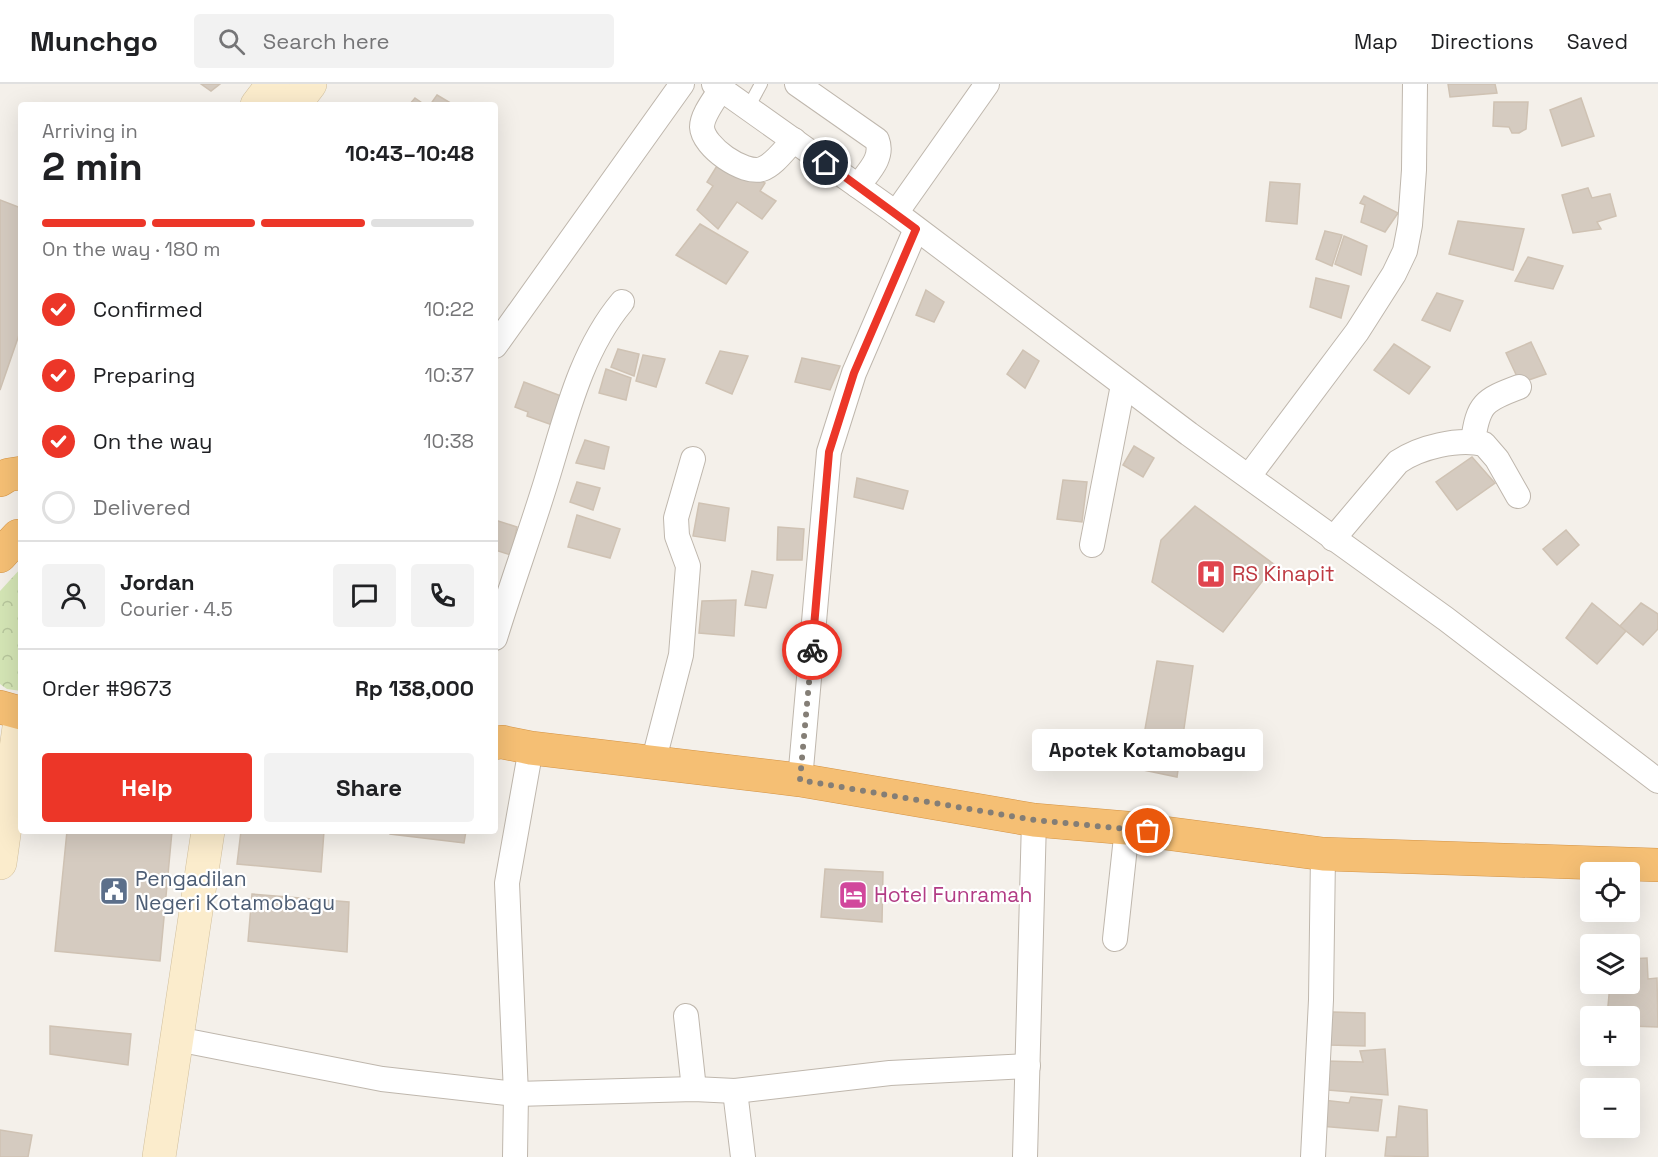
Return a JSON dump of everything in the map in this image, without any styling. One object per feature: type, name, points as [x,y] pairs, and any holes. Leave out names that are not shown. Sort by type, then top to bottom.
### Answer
[{"type":"highway","points":[[0,707],[18,712]]},
{"type":"highway","points":[[506,743],[800,780],[1034,820],[1127,828],[1323,854],[1658,865]]},
{"type":"street","points":[[259,102],[273,84]]},
{"type":"street","points":[[296,102],[310,84]]},
{"type":"street","points":[[498,342],[682,84]]},
{"type":"street","points":[[797,84],[877,140],[880,149],[878,159],[858,186]]},
{"type":"street","points":[[896,213],[987,84]]},
{"type":"street","points":[[1249,476],[1357,332],[1394,274],[1405,251],[1413,181],[1415,84]]},
{"type":"street","points":[[794,140],[767,167],[760,170],[745,170],[719,152],[706,139],[702,128],[717,86],[794,140],[896,213],[1123,385],[1446,619],[1658,781]]},
{"type":"street","points":[[800,780],[829,452],[854,373],[916,229]]},
{"type":"street","points":[[498,630],[567,412],[595,345],[610,317],[622,302]]},
{"type":"street","points":[[1092,545],[1123,385]]},
{"type":"street","points":[[1473,441],[1479,410],[1489,398],[1519,387]]},
{"type":"street","points":[[1334,538],[1398,462],[1412,453],[1473,441],[1484,444],[1497,459],[1518,496]]},
{"type":"street","points":[[653,763],[681,655],[688,566],[677,537],[676,518],[693,459]]},
{"type":"street","points":[[506,743],[507,883],[516,1094],[515,1157]]},
{"type":"street","points":[[0,863],[17,785],[18,767]]},
{"type":"street","points":[[1025,1157],[1034,820]]},
{"type":"street","points":[[1115,939],[1127,828]]},
{"type":"street","points":[[159,1157],[208,834]]},
{"type":"street","points":[[1313,1157],[1321,1000],[1323,854]]},
{"type":"street","points":[[686,1016],[694,1089]]},
{"type":"street","points":[[177,1039],[382,1079],[516,1094],[694,1089],[735,1091],[890,1073],[1028,1066]]},
{"type":"street","points":[[735,1091],[743,1157]]},
{"type":"lane","points":[[748,108],[761,84]]},
{"type":"green space","points":[[18,571],[18,691],[7,689],[0,684],[0,591]]},
{"type":"building","points":[[201,84],[220,84],[211,91]]},
{"type":"building","points":[[1448,84],[1495,84],[1497,93],[1450,97]]},
{"type":"building","points":[[437,95],[449,102],[432,102]]},
{"type":"building","points":[[1581,98],[1594,136],[1562,146],[1550,110]]},
{"type":"building","points":[[1494,102],[1528,102],[1526,129],[1519,133],[1512,133],[1509,127],[1493,126]]},
{"type":"building","points":[[720,161],[765,183],[760,191],[776,201],[762,219],[737,202],[718,229],[697,210],[713,186],[707,182]]},
{"type":"building","points":[[1270,182],[1300,184],[1297,224],[1266,221]]},
{"type":"building","points":[[1588,188],[1592,198],[1610,194],[1616,216],[1597,222],[1601,229],[1573,233],[1562,195]]},
{"type":"building","points":[[1364,196],[1398,213],[1385,232],[1361,222],[1365,205],[1360,203]]},
{"type":"building","points":[[0,200],[18,207],[18,338],[0,390]]},
{"type":"building","points":[[1458,221],[1524,229],[1513,270],[1449,254]]},
{"type":"building","points":[[700,224],[748,252],[726,284],[676,255]]},
{"type":"building","points":[[1325,231],[1342,235],[1332,266],[1316,259]]},
{"type":"building","points":[[1344,236],[1367,246],[1361,275],[1335,264]]},
{"type":"building","points":[[1528,257],[1563,266],[1553,289],[1515,281]]},
{"type":"building","points":[[1316,278],[1349,286],[1341,318],[1310,307]]},
{"type":"building","points":[[926,290],[944,302],[934,322],[916,315]]},
{"type":"building","points":[[1437,293],[1463,301],[1450,331],[1422,320]]},
{"type":"building","points":[[1531,342],[1546,374],[1520,383],[1506,353]]},
{"type":"building","points":[[1394,344],[1430,367],[1409,394],[1374,370]]},
{"type":"building","points":[[618,349],[639,354],[634,376],[611,367]]},
{"type":"building","points":[[1023,350],[1039,361],[1025,388],[1007,374]]},
{"type":"building","points":[[720,351],[748,356],[732,394],[706,383]]},
{"type":"building","points":[[643,355],[665,359],[656,387],[636,381]]},
{"type":"building","points":[[802,358],[840,366],[830,390],[795,382]]},
{"type":"building","points":[[606,369],[631,378],[626,400],[599,393]]},
{"type":"building","points":[[524,382],[569,399],[558,427],[527,416],[528,412],[515,407]]},
{"type":"building","points":[[585,440],[609,447],[604,469],[576,463]]},
{"type":"building","points":[[1134,446],[1154,458],[1143,477],[1123,465]]},
{"type":"building","points":[[1472,457],[1495,483],[1457,510],[1436,482]]},
{"type":"building","points":[[857,478],[908,491],[903,509],[854,497]]},
{"type":"building","points":[[1063,480],[1087,482],[1082,522],[1057,519]]},
{"type":"building","points":[[577,482],[600,488],[593,510],[570,502]]},
{"type":"building","points":[[699,503],[729,508],[725,541],[693,536]]},
{"type":"building","name":"RS Kinapit","points":[[1195,506],[1275,565],[1223,632],[1152,582],[1161,540]]},
{"type":"building","points":[[577,515],[620,529],[610,558],[568,547]]},
{"type":"building","points":[[498,521],[517,527],[511,555],[498,551]]},
{"type":"building","points":[[778,527],[804,529],[802,560],[777,560]]},
{"type":"building","points":[[1566,530],[1579,545],[1557,565],[1543,549]]},
{"type":"building","points":[[752,571],[773,575],[766,608],[745,605]]},
{"type":"building","points":[[736,600],[734,636],[699,633],[702,601]]},
{"type":"building","points":[[1592,603],[1626,631],[1597,664],[1566,638]]},
{"type":"building","points":[[1641,603],[1658,614],[1658,629],[1643,645],[1620,626]]},
{"type":"building","points":[[1157,661],[1193,666],[1177,777],[1138,769]]},
{"type":"building","name":"Pengadilan Negeri Kotamobagu","points":[[67,834],[172,834],[160,961],[55,951]]},
{"type":"building","points":[[241,834],[324,834],[321,872],[237,864]]},
{"type":"building","points":[[390,834],[466,834],[464,843]]},
{"type":"building","name":"Hotel Funramah","points":[[825,869],[883,872],[882,922],[821,917]]},
{"type":"building","points":[[252,894],[349,902],[347,952],[248,941]]},
{"type":"building","points":[[1640,958],[1647,958],[1648,979],[1657,978],[1658,1027],[1640,1026],[1640,1006],[1608,1006],[1609,994],[1640,994]]},
{"type":"building","points":[[1333,1012],[1365,1013],[1365,1046],[1329,1045]]},
{"type":"building","points":[[50,1026],[131,1034],[128,1065],[50,1054]]},
{"type":"building","points":[[1385,1049],[1388,1095],[1328,1090],[1327,1061],[1363,1062],[1360,1051]]},
{"type":"building","points":[[1351,1097],[1382,1100],[1378,1131],[1320,1126],[1323,1100],[1349,1103]]},
{"type":"building","points":[[1399,1106],[1427,1110],[1428,1157],[1385,1156],[1387,1137],[1396,1137]]},
{"type":"building","points":[[0,1130],[32,1135],[28,1157],[0,1157]]},
{"type":"way so far","points":[[812,650],[800,780],[1034,820],[1148,831]]},
{"type":"place","name":"RS Kinapit","points":[[1211,574]]},
{"type":"place","name":"Apotek Kotamobagu","points":[[1148,831]]},
{"type":"place","name":"Pengadilan Negeri Kotamobagu","points":[[114,891]]},
{"type":"place","name":"Hotel Funramah","points":[[853,895]]},
{"type":"route","points":[[812,650],[829,452],[854,373],[916,229],[826,163]]}]
